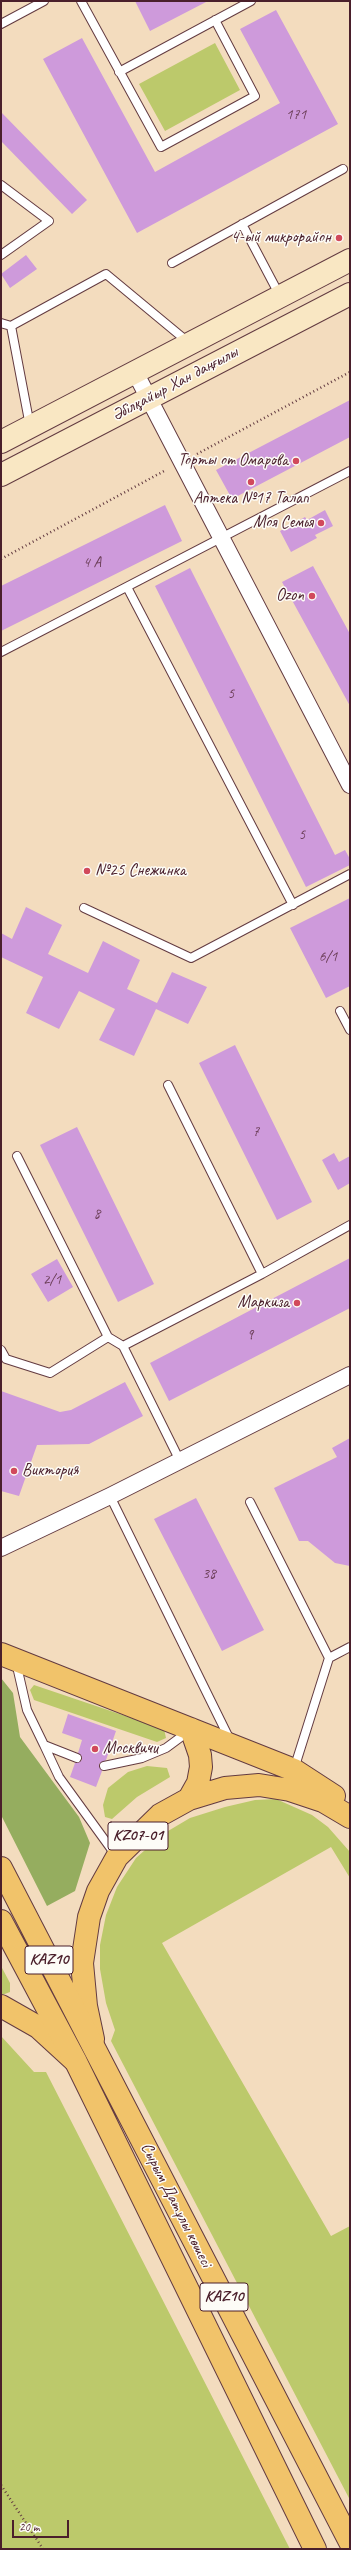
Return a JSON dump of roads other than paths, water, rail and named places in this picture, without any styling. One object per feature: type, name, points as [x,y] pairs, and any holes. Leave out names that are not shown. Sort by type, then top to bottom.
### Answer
[{"type":"main road","name":"Әбілқайыр Хан даңғылы","points":[[1,442],[350,260]]},
{"type":"main road","name":"Әбілқайыр Хан даңғылы","points":[[1,475],[350,294]]},
{"type":"main road","points":[[8,1657],[294,1770],[337,1798],[350,1810]]},
{"type":"main road","points":[[189,1799],[198,1783],[202,1767],[200,1755],[191,1729]]},
{"type":"main road","name":"KZ07-01","points":[[96,2052],[86,2006],[82,1963],[89,1917],[98,1890],[118,1858],[160,1815],[189,1799],[225,1788],[259,1785],[290,1790],[323,1801],[350,1817]]},
{"type":"main road","name":"Сырым Датұлы көшесі","points":[[1,1868],[350,2542]]},
{"type":"main road","name":"Сырым Датұлы көшесі","points":[[1,1921],[76,2062],[315,2549]]},
{"type":"main road","points":[[1,2006],[38,2027],[76,2062]]},
{"type":"street","points":[[135,372],[150,398],[350,786]]},
{"type":"street","points":[[1,1548],[110,1496],[350,1375]]},
{"type":"lane","points":[[1,24],[44,1]]},
{"type":"lane","points":[[81,1],[161,147],[256,96],[215,20]]},
{"type":"lane","points":[[119,72],[251,1]]},
{"type":"lane","points":[[172,263],[343,169]]},
{"type":"lane","points":[[1,186],[49,221],[1,255]]},
{"type":"lane","points":[[242,224],[280,296]]},
{"type":"lane","points":[[1,323],[11,326],[106,274],[189,343]]},
{"type":"lane","points":[[11,326],[30,427]]},
{"type":"lane","points":[[1,652],[350,471]]},
{"type":"lane","points":[[127,587],[293,904]]},
{"type":"lane","points":[[84,908],[191,958],[350,874]]},
{"type":"lane","points":[[340,1011],[350,1030]]},
{"type":"lane","points":[[168,1085],[262,1274]]},
{"type":"lane","points":[[17,1156],[108,1337],[123,1346],[180,1461]]},
{"type":"lane","points":[[123,1346],[262,1274],[350,1225]]},
{"type":"lane","points":[[1,1350],[6,1359],[50,1373],[108,1337]]},
{"type":"lane","points":[[110,1496],[232,1745]]},
{"type":"lane","points":[[250,1502],[329,1658],[294,1770]]},
{"type":"lane","points":[[329,1658],[350,1647]]},
{"type":"lane","points":[[8,1657],[27,1710],[59,1777],[118,1858]]},
{"type":"lane","points":[[104,1766],[142,1758],[166,1748],[191,1729]]},
{"type":"lane","points":[[44,1745],[76,1758]]},
{"type":"place","name":"4-ый микрорайон","points":[[339,238]]},
{"type":"place","name":"Торты от Омарова","points":[[296,461]]},
{"type":"place","name":"Аптека №17 Талап","points":[[251,482]]},
{"type":"place","name":"Моя Семья","points":[[321,523]]},
{"type":"place","name":"Ozon","points":[[312,596]]},
{"type":"place","name":"№25 Снежинка","points":[[87,871]]},
{"type":"place","name":"Маркиза","points":[[297,1303]]},
{"type":"place","name":"Виктория","points":[[14,1471]]},
{"type":"place","name":"Москвичи","points":[[95,1749]]}]
